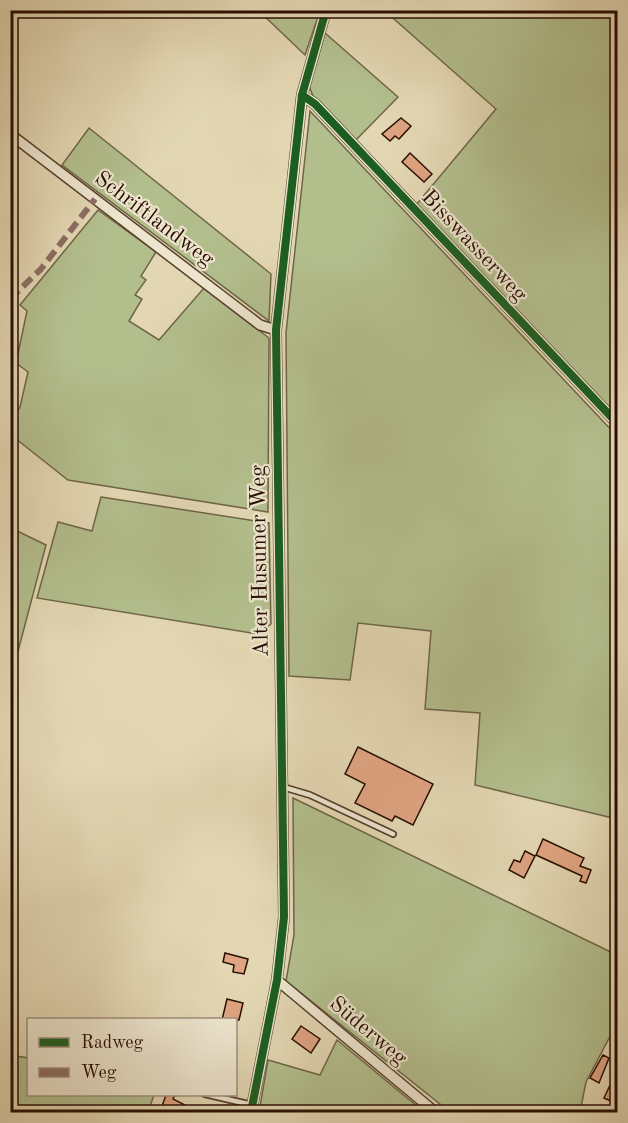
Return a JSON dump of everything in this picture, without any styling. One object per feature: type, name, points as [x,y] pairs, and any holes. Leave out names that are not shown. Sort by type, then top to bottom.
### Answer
[{"type":"street","name":"Alter Husumer Weg","points":[[252,1109],[276,980],[284,917],[276,330],[302,95],[326,10]]},
{"type":"street","name":"Bisswasserweg","points":[[302,95],[315,104],[618,424]]},
{"type":"street","name":"Schriftlandweg","points":[[10,134],[260,325],[276,330]]},
{"type":"street","name":"Süderweg","points":[[276,980],[435,1113]]},
{"type":"lane","points":[[283,788],[310,795],[393,834]]},
{"type":"lane","points":[[208,1096],[252,1109]]},
{"type":"green space","points":[[259,11],[320,11],[305,55]]},
{"type":"green space","points":[[385,11],[617,11],[617,417],[416,205],[496,109]]},
{"type":"green space","points":[[325,33],[398,97],[356,140],[314,98],[309,86]]},
{"type":"green space","points":[[310,111],[617,436],[617,819],[475,785],[480,713],[425,709],[431,631],[358,623],[350,680],[289,676],[286,333]]},
{"type":"green space","points":[[89,128],[271,274],[269,321],[62,165]]},
{"type":"green space","points":[[98,210],[156,252],[141,276],[146,280],[135,295],[142,299],[129,321],[159,340],[204,288],[269,338],[268,512],[68,480],[11,435],[11,421],[20,407],[28,372],[16,363],[27,311],[20,305]]},
{"type":"green space","points":[[101,497],[269,523],[271,624],[258,634],[37,598],[58,522],[92,531]]},
{"type":"green space","points":[[11,528],[46,545],[11,678]]},
{"type":"green space","points":[[293,798],[617,955],[617,1023],[586,1082],[580,1112],[450,1112],[286,981],[294,935]]},
{"type":"green space","points":[[337,1040],[424,1112],[259,1112],[268,1060],[320,1075]]},
{"type":"green space","points":[[10,1055],[27,1058],[27,1096],[154,1096],[148,1112],[11,1112]]},
{"type":"building","points":[[401,118],[411,126],[399,139],[395,136],[390,141],[382,134]]},
{"type":"building","points":[[410,153],[432,174],[424,182],[402,162]]},
{"type":"building","points":[[358,747],[433,784],[413,825],[395,816],[392,821],[355,803],[365,784],[345,774]]},
{"type":"building","points":[[543,839],[584,858],[580,866],[591,870],[586,883],[580,881],[582,876],[536,855]]},
{"type":"building","points":[[525,851],[535,856],[524,878],[509,870],[514,860],[520,862]]},
{"type":"building","points":[[225,953],[248,959],[244,974],[233,972],[234,965],[223,962]]},
{"type":"building","points":[[227,999],[243,1003],[239,1020],[222,1018]]},
{"type":"building","points":[[301,1026],[320,1039],[311,1053],[292,1039]]},
{"type":"building","points":[[603,1055],[609,1058],[599,1083],[590,1078]]},
{"type":"building","points":[[612,1081],[618,1084],[618,1104],[604,1098]]},
{"type":"building","points":[[166,1096],[174,1096],[173,1099],[185,1105],[182,1113],[161,1109]]},
{"type":"marked path","points":[[10,299],[41,269],[95,199]]},
{"type":"cycle path","points":[[251,1112],[277,980],[284,917],[276,330],[302,95],[326,10]]},
{"type":"cycle path","points":[[302,95],[315,104],[618,424]]}]
